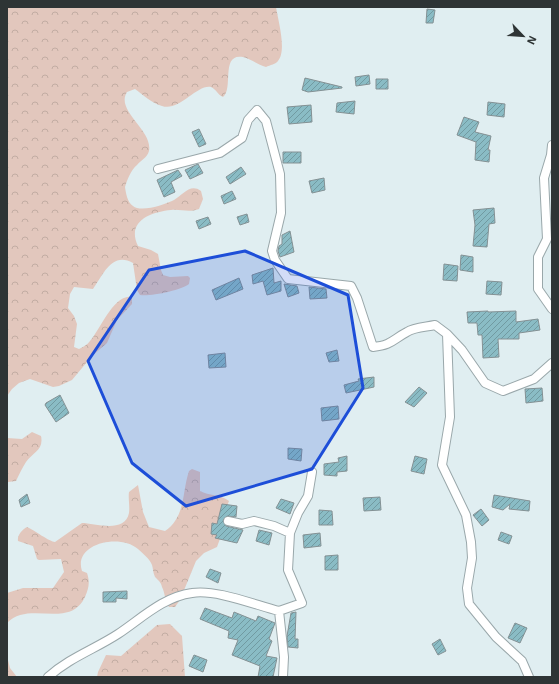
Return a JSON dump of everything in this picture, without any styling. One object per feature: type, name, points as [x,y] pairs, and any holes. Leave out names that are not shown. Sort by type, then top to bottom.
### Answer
[{"type":"street","points":[[158,169],[220,153],[242,138],[248,120],[257,110],[266,121],[280,174],[281,212],[272,251],[275,260],[288,279],[352,286],[373,347],[387,346],[408,331],[435,326],[447,334],[462,350],[485,383],[503,391],[534,379],[552,363]]},
{"type":"street","points":[[552,145],[551,155],[544,178],[546,239],[538,257],[538,290],[552,309]]},
{"type":"street","points":[[447,334],[450,417],[442,465],[466,515],[471,542],[472,558],[467,588],[468,604],[496,637],[522,661],[529,677]]},
{"type":"street","points":[[48,677],[61,666],[117,634],[158,604],[192,592],[224,596],[279,611],[302,603],[288,570],[290,533],[298,513],[308,496],[312,472]]},
{"type":"street","points":[[228,521],[242,524],[254,521],[274,526],[290,533]]},
{"type":"street","points":[[279,611],[284,657],[283,677]]},
{"type":"highlighted area","points":[[245,251],[348,295],[363,388],[312,469],[186,506],[132,463],[88,361],[149,270]]},
{"type":"green space","points":[[7,7],[276,7],[282,50],[278,61],[266,67],[243,57],[236,57],[232,60],[228,72],[228,86],[223,97],[213,88],[206,87],[181,102],[168,107],[155,103],[135,89],[127,92],[125,99],[126,106],[149,143],[148,153],[133,170],[127,181],[125,187],[129,202],[133,206],[142,209],[160,206],[170,202],[193,188],[201,191],[203,199],[199,209],[192,211],[171,210],[156,213],[142,219],[135,230],[135,237],[138,246],[158,254],[163,275],[170,277],[188,276],[190,278],[189,284],[180,289],[150,295],[140,295],[137,290],[133,263],[126,260],[114,262],[105,271],[93,289],[74,287],[70,294],[68,308],[74,316],[77,324],[74,347],[79,349],[86,345],[94,336],[113,306],[125,297],[132,297],[132,304],[117,320],[107,343],[92,356],[72,380],[53,387],[30,379],[19,383],[7,396]]},
{"type":"green space","points":[[32,432],[41,436],[41,445],[26,462],[16,481],[8,482],[7,438],[22,439]]},
{"type":"green space","points":[[192,469],[200,472],[200,491],[222,497],[229,501],[222,519],[221,536],[217,547],[204,553],[196,561],[180,600],[175,607],[169,607],[161,584],[155,577],[152,565],[146,556],[130,544],[110,542],[91,548],[84,554],[81,562],[82,571],[87,573],[89,585],[85,597],[78,607],[69,612],[59,614],[26,614],[16,617],[7,623],[7,593],[23,588],[53,588],[64,572],[61,559],[39,560],[37,559],[33,546],[18,541],[19,535],[23,530],[27,527],[55,542],[82,523],[108,526],[122,523],[129,513],[129,492],[138,485],[143,512],[149,527],[165,531],[177,519],[189,471]]},
{"type":"green space","points":[[170,624],[182,636],[185,677],[97,677],[106,655],[121,656],[157,625]]},
{"type":"green space","points":[[7,656],[10,668],[17,677],[7,677]]},
{"type":"building","points":[[427,9],[435,10],[433,23],[426,23]]},
{"type":"building","points":[[369,75],[370,84],[356,86],[355,77]]},
{"type":"building","points":[[305,78],[342,88],[308,92],[302,90]]},
{"type":"building","points":[[376,79],[388,79],[388,89],[376,89]]},
{"type":"building","points":[[355,101],[354,114],[336,112],[337,103]]},
{"type":"building","points":[[488,102],[505,104],[504,117],[487,115]]},
{"type":"building","points":[[311,105],[312,122],[289,124],[287,107]]},
{"type":"building","points":[[464,117],[479,122],[475,132],[491,136],[488,150],[490,150],[489,162],[475,160],[476,142],[457,135]]},
{"type":"building","points":[[199,129],[206,144],[199,147],[192,132]]},
{"type":"building","points":[[283,152],[301,152],[301,163],[283,163]]},
{"type":"building","points":[[198,164],[203,173],[190,179],[185,170]]},
{"type":"building","points":[[241,167],[246,174],[230,184],[226,177]]},
{"type":"building","points":[[178,170],[182,176],[171,182],[175,192],[164,197],[157,180]]},
{"type":"building","points":[[324,178],[325,190],[312,193],[309,181]]},
{"type":"building","points":[[232,191],[236,199],[224,204],[221,196]]},
{"type":"building","points":[[494,208],[495,223],[489,224],[487,247],[473,246],[475,225],[473,210]]},
{"type":"building","points":[[247,214],[249,222],[240,225],[237,217]]},
{"type":"building","points":[[208,217],[211,224],[199,229],[196,221]]},
{"type":"building","points":[[290,231],[294,252],[280,257],[278,251],[279,246],[282,244],[282,235]]},
{"type":"building","points":[[461,255],[473,257],[473,272],[460,270]]},
{"type":"building","points":[[444,264],[458,266],[457,281],[443,280]]},
{"type":"building","points":[[273,268],[274,283],[281,281],[281,291],[267,295],[263,281],[253,284],[252,275]]},
{"type":"building","points":[[239,278],[243,289],[216,300],[212,290]]},
{"type":"building","points":[[487,281],[502,282],[501,295],[486,294]]},
{"type":"building","points":[[284,284],[297,286],[299,293],[288,297]]},
{"type":"building","points":[[309,287],[326,289],[327,298],[310,299]]},
{"type":"building","points":[[516,311],[516,322],[538,319],[540,330],[519,333],[519,339],[498,339],[499,357],[483,358],[482,335],[478,335],[477,323],[468,323],[467,312]]},
{"type":"building","points":[[337,350],[339,361],[329,362],[326,353]]},
{"type":"building","points":[[225,353],[226,367],[209,368],[208,355]]},
{"type":"building","points":[[374,377],[374,387],[346,393],[344,385],[359,381],[358,379]]},
{"type":"building","points":[[419,387],[427,393],[414,407],[405,402]]},
{"type":"building","points":[[542,388],[543,401],[526,403],[525,389]]},
{"type":"building","points":[[60,395],[69,413],[56,422],[45,405]]},
{"type":"building","points":[[338,406],[339,419],[322,421],[321,408]]},
{"type":"building","points":[[288,448],[302,449],[301,461],[288,459]]},
{"type":"building","points":[[347,456],[347,471],[337,472],[337,476],[324,475],[324,464],[339,462],[338,458]]},
{"type":"building","points":[[415,456],[427,459],[424,474],[411,471]]},
{"type":"building","points":[[27,494],[30,503],[21,507],[19,500]]},
{"type":"building","points":[[494,495],[530,501],[529,511],[509,509],[510,504],[503,510],[492,507]]},
{"type":"building","points":[[380,497],[381,510],[364,511],[363,498]]},
{"type":"building","points":[[281,499],[294,503],[290,514],[276,508]]},
{"type":"building","points":[[222,504],[237,506],[236,517],[227,516],[223,520],[226,526],[243,530],[237,543],[215,538],[217,535],[211,534],[212,523],[217,524]]},
{"type":"building","points":[[481,509],[489,520],[482,526],[473,515]]},
{"type":"building","points":[[319,510],[332,511],[333,525],[319,525]]},
{"type":"building","points":[[259,530],[272,533],[269,545],[256,541]]},
{"type":"building","points":[[501,532],[512,536],[509,544],[498,540]]},
{"type":"building","points":[[320,533],[321,546],[304,548],[303,535]]},
{"type":"building","points":[[338,555],[338,570],[325,570],[325,556]]},
{"type":"building","points":[[210,569],[221,573],[218,583],[206,577]]},
{"type":"building","points":[[127,591],[127,599],[116,598],[116,602],[103,602],[103,592]]},
{"type":"building","points":[[205,608],[232,618],[234,612],[256,621],[258,616],[275,623],[269,639],[272,641],[266,656],[277,658],[273,677],[258,677],[260,666],[232,655],[238,640],[228,638],[229,631],[200,619]]},
{"type":"building","points":[[296,612],[295,639],[298,639],[298,648],[288,647],[287,636],[291,613]]},
{"type":"building","points":[[515,623],[527,628],[520,643],[508,638]]},
{"type":"building","points":[[440,639],[446,651],[438,655],[432,644]]},
{"type":"building","points":[[194,655],[207,660],[203,672],[189,666]]}]
